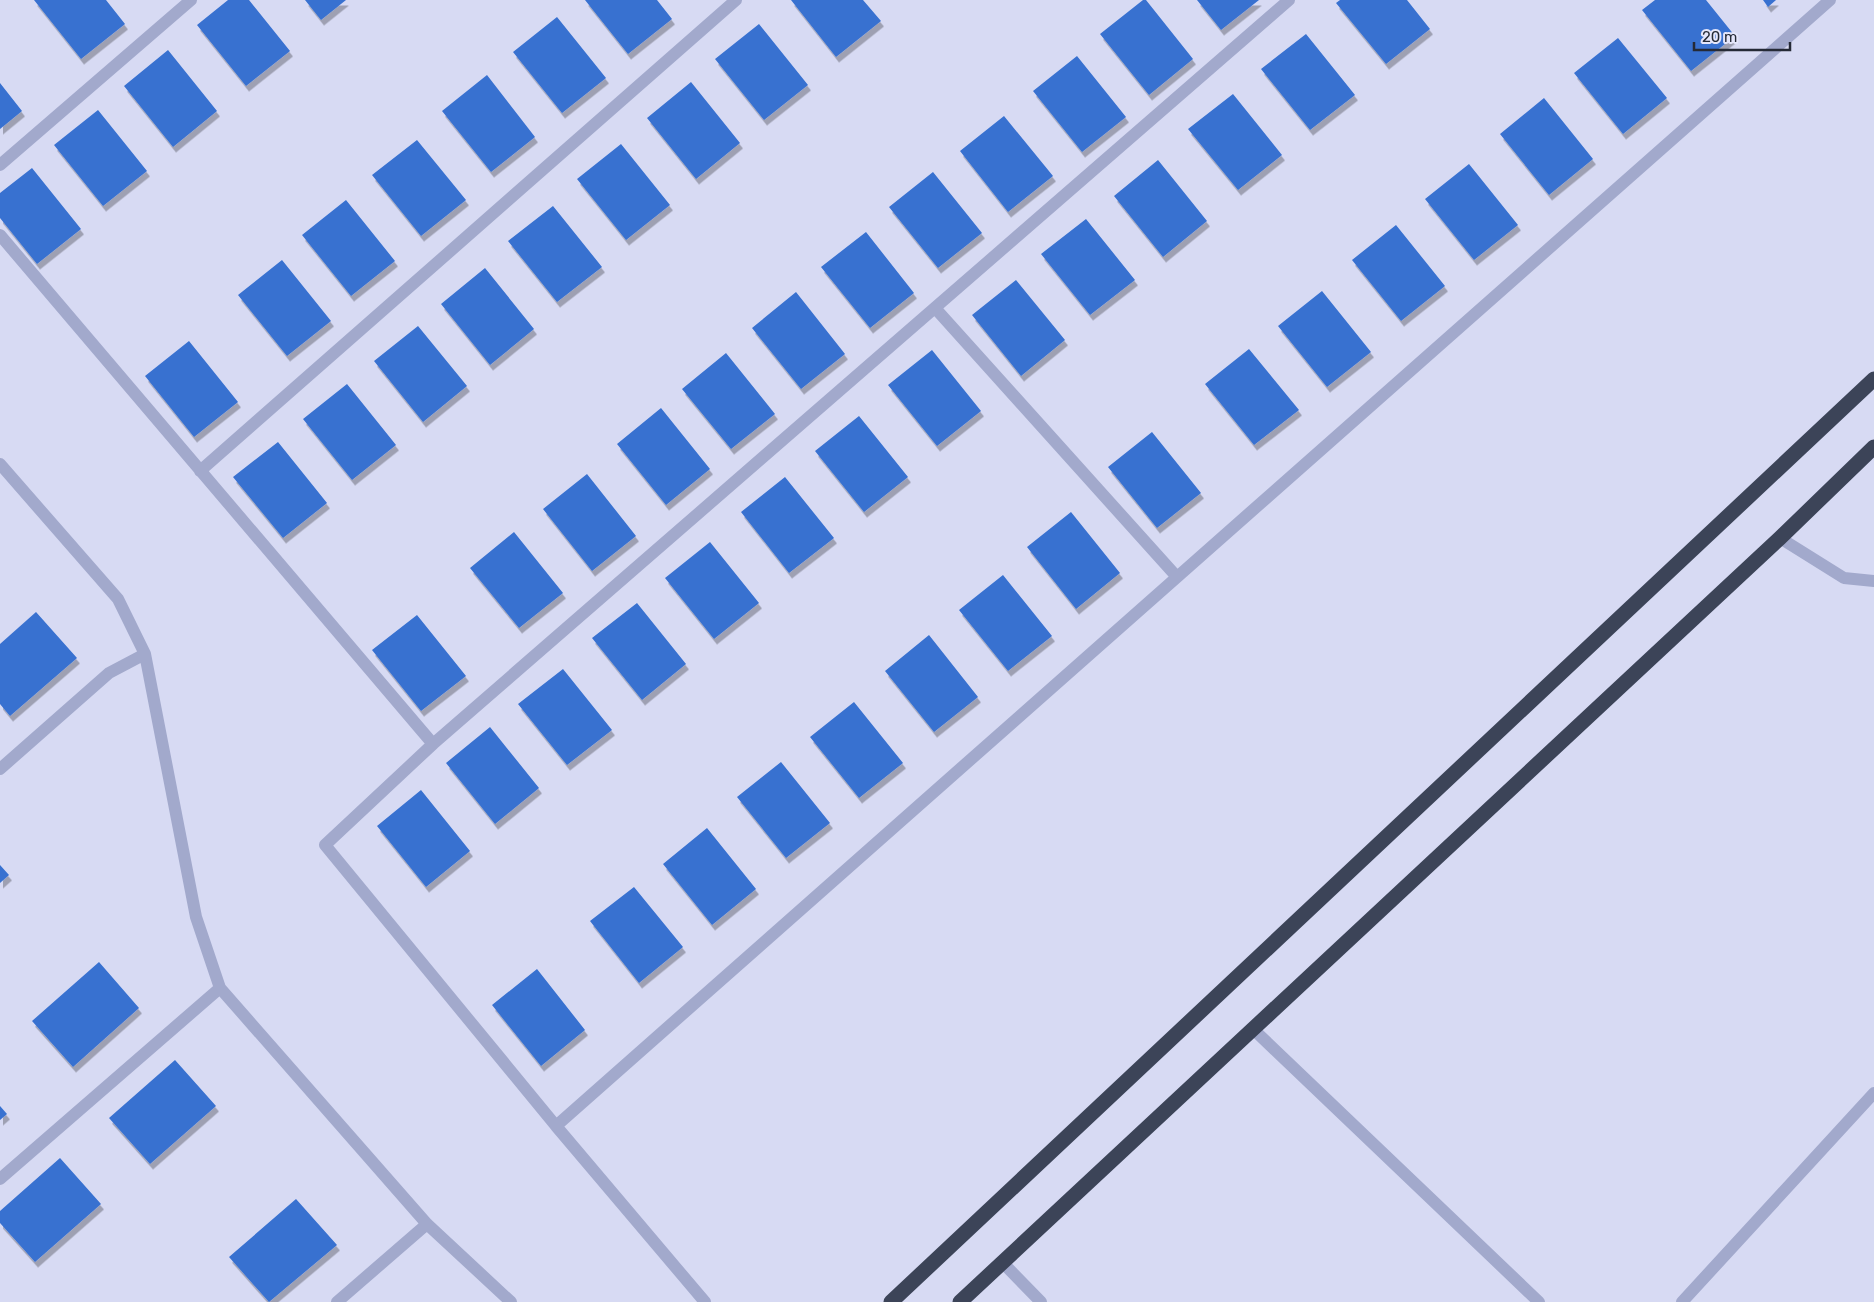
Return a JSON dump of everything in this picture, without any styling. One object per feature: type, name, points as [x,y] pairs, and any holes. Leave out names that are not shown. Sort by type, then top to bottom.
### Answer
[{"type":"highway","points":[[891,1302],[1874,379]]},
{"type":"highway","points":[[960,1302],[1780,538],[1874,448]]},
{"type":"street","points":[[0,165],[191,0]]},
{"type":"street","points":[[200,471],[736,0]]},
{"type":"street","points":[[705,1302],[556,1126],[324,845],[432,744],[1289,0]]},
{"type":"street","points":[[556,1126],[1830,0]]},
{"type":"street","points":[[0,235],[432,744]]},
{"type":"street","points":[[935,308],[1177,577]]},
{"type":"street","points":[[0,464],[118,599],[145,654],[196,917],[220,988],[427,1224],[511,1302]]},
{"type":"street","points":[[1780,538],[1844,578],[1874,581]]},
{"type":"street","points":[[0,769],[109,673],[145,654]]},
{"type":"street","points":[[0,1179],[220,988]]},
{"type":"street","points":[[1253,1029],[1539,1302]]},
{"type":"street","points":[[1682,1302],[1874,1093]]},
{"type":"street","points":[[337,1302],[427,1224]]},
{"type":"street","points":[[1003,1263],[1041,1302]]},
{"type":"building","points":[[34,0],[106,0],[125,24],[81,59]]},
{"type":"building","points":[[228,0],[249,0],[290,51],[246,86],[197,25]]},
{"type":"building","points":[[305,0],[346,0],[321,20]]},
{"type":"building","points":[[585,0],[657,0],[672,19],[628,54]]},
{"type":"building","points":[[791,0],[863,0],[881,21],[836,57]]},
{"type":"building","points":[[1143,0],[1146,0],[1193,59],[1149,95],[1100,34]]},
{"type":"building","points":[[1197,0],[1259,0],[1221,30]]},
{"type":"building","points":[[1340,0],[1407,0],[1430,29],[1386,64],[1336,3]]},
{"type":"building","points":[[1655,0],[1706,0],[1735,36],[1691,71],[1642,10]]},
{"type":"building","points":[[1763,0],[1776,0],[1768,7]]},
{"type":"building","points":[[557,17],[606,78],[562,113],[513,52]]},
{"type":"building","points":[[759,24],[808,85],[764,120],[715,59]]},
{"type":"building","points":[[1306,34],[1355,95],[1310,130],[1261,69]]},
{"type":"building","points":[[1618,38],[1667,98],[1623,134],[1574,73]]},
{"type":"building","points":[[168,50],[217,111],[173,147],[124,86]]},
{"type":"building","points":[[1077,56],[1126,117],[1082,152],[1033,91]]},
{"type":"building","points":[[487,75],[535,137],[491,172],[442,111]]},
{"type":"building","points":[[691,82],[740,143],[696,179],[647,118]]},
{"type":"building","points":[[0,83],[22,111],[0,129]]},
{"type":"building","points":[[1233,94],[1282,155],[1238,190],[1188,129]]},
{"type":"building","points":[[1544,98],[1593,159],[1549,195],[1500,134]]},
{"type":"building","points":[[98,110],[147,171],[103,206],[54,145]]},
{"type":"building","points":[[1004,116],[1053,176],[1008,212],[960,151]]},
{"type":"building","points":[[417,140],[466,200],[421,236],[372,175]]},
{"type":"building","points":[[621,144],[670,205],[626,240],[577,179]]},
{"type":"building","points":[[1158,160],[1207,221],[1163,257],[1114,196]]},
{"type":"building","points":[[1469,164],[1518,225],[1474,260],[1425,199]]},
{"type":"building","points":[[32,168],[81,229],[37,264],[0,218],[0,193]]},
{"type":"building","points":[[933,172],[982,233],[938,268],[889,207]]},
{"type":"building","points":[[346,200],[395,261],[351,296],[302,235]]},
{"type":"building","points":[[553,206],[602,267],[557,302],[508,241]]},
{"type":"building","points":[[1086,219],[1135,280],[1090,315],[1041,254]]},
{"type":"building","points":[[1396,225],[1445,286],[1401,321],[1352,260]]},
{"type":"building","points":[[866,232],[914,293],[870,328],[821,267]]},
{"type":"building","points":[[282,260],[331,321],[287,356],[238,295]]},
{"type":"building","points":[[485,268],[534,329],[490,365],[441,304]]},
{"type":"building","points":[[1016,280],[1065,340],[1021,376],[972,315]]},
{"type":"building","points":[[1322,291],[1371,352],[1327,387],[1278,326]]},
{"type":"building","points":[[796,292],[845,354],[801,389],[752,328]]},
{"type":"building","points":[[418,326],[467,386],[423,422],[374,361]]},
{"type":"building","points":[[189,341],[238,402],[194,437],[145,376]]},
{"type":"building","points":[[1249,349],[1299,410],[1254,445],[1205,384]]},
{"type":"building","points":[[932,350],[981,411],[937,446],[888,385]]},
{"type":"building","points":[[726,353],[775,414],[731,449],[682,389]]},
{"type":"building","points":[[347,384],[396,445],[352,480],[303,419]]},
{"type":"building","points":[[661,408],[710,469],[666,505],[617,444]]},
{"type":"building","points":[[859,416],[908,477],[864,512],[815,451]]},
{"type":"building","points":[[1152,432],[1201,493],[1157,528],[1108,467]]},
{"type":"building","points":[[278,442],[327,503],[283,538],[233,477]]},
{"type":"building","points":[[587,474],[636,536],[592,571],[543,509]]},
{"type":"building","points":[[785,477],[834,538],[789,573],[741,512]]},
{"type":"building","points":[[1071,512],[1120,573],[1076,609],[1027,547]]},
{"type":"building","points":[[514,532],[563,593],[519,628],[470,568]]},
{"type":"building","points":[[710,542],[759,603],[714,639],[665,578]]},
{"type":"building","points":[[1003,575],[1052,636],[1008,671],[959,610]]},
{"type":"building","points":[[637,603],[686,664],[642,700],[592,638]]},
{"type":"building","points":[[36,612],[77,658],[10,716],[0,704],[0,644]]},
{"type":"building","points":[[417,615],[466,676],[421,711],[372,650]]},
{"type":"building","points":[[929,635],[978,697],[934,732],[885,671]]},
{"type":"building","points":[[563,669],[612,730],[567,765],[518,704]]},
{"type":"building","points":[[854,702],[903,763],[859,798],[810,737]]},
{"type":"building","points":[[490,727],[539,788],[495,824],[446,763]]},
{"type":"building","points":[[781,762],[830,823],[786,858],[737,797]]},
{"type":"building","points":[[421,790],[470,851],[426,887],[377,826]]},
{"type":"building","points":[[707,828],[756,889],[712,925],[663,864]]},
{"type":"building","points":[[0,865],[9,875],[0,883]]},
{"type":"building","points":[[634,887],[683,947],[639,983],[590,921]]},
{"type":"building","points":[[99,962],[139,1008],[73,1067],[32,1021]]},
{"type":"building","points":[[537,969],[585,1030],[541,1066],[492,1005]]},
{"type":"building","points":[[175,1060],[216,1106],[150,1164],[109,1118]]},
{"type":"building","points":[[0,1106],[7,1114],[0,1120]]},
{"type":"building","points":[[60,1158],[101,1204],[35,1262],[0,1223],[0,1211]]},
{"type":"building","points":[[296,1199],[337,1245],[269,1302],[229,1257]]}]
